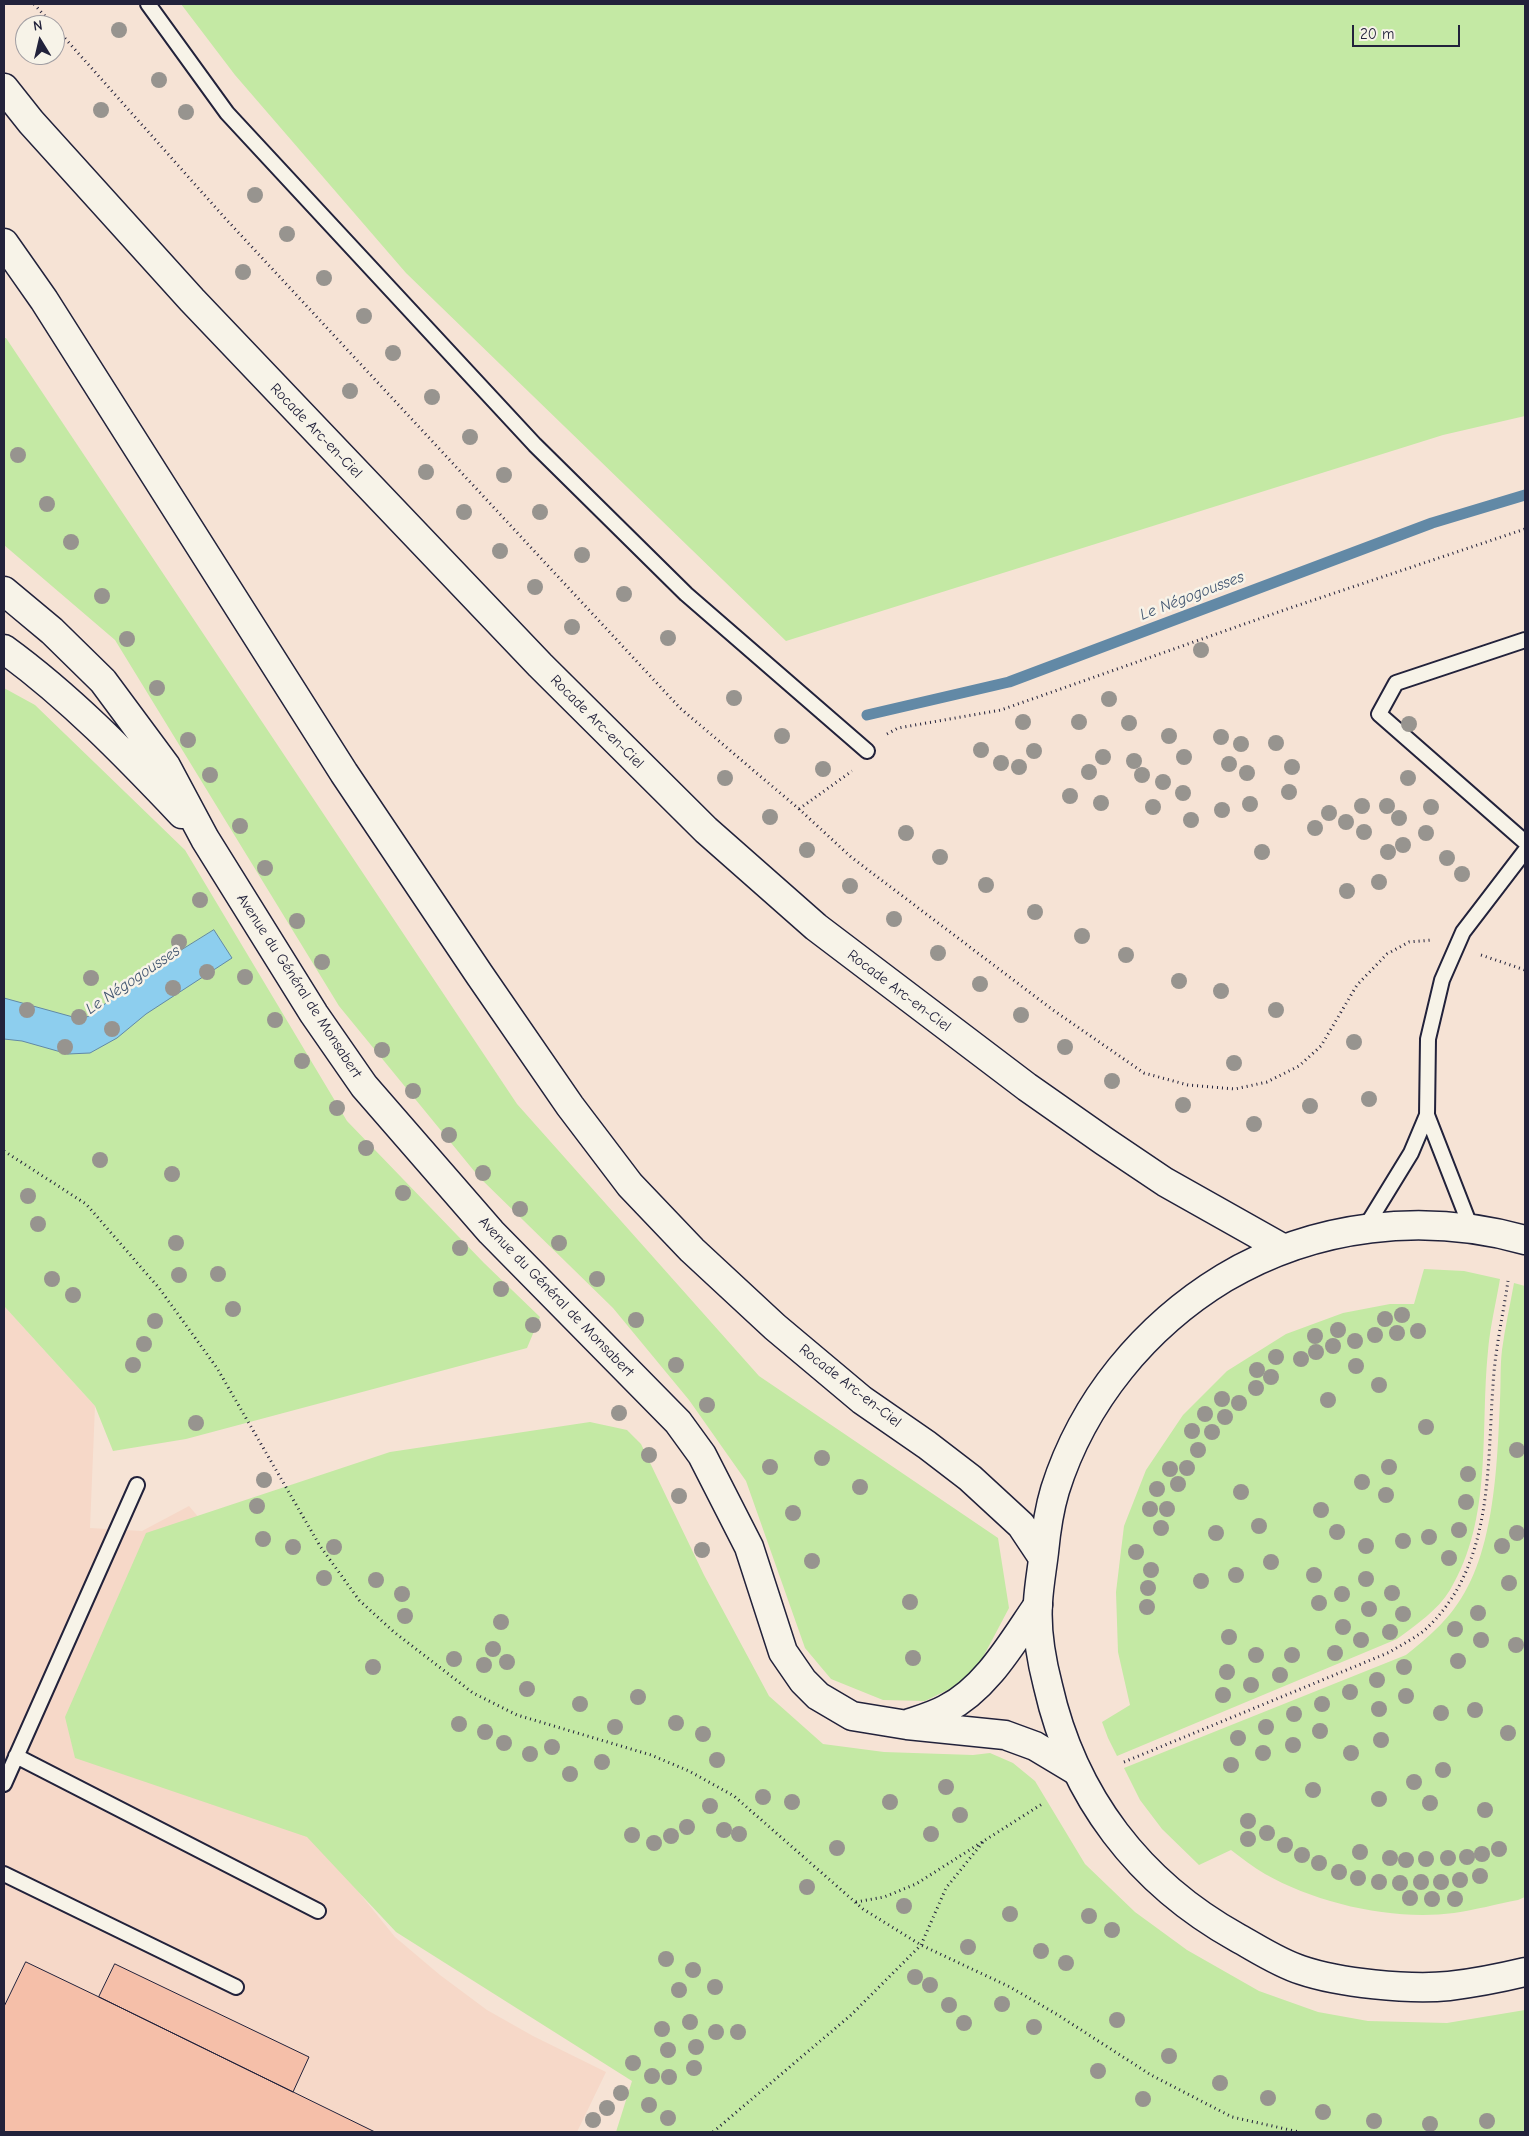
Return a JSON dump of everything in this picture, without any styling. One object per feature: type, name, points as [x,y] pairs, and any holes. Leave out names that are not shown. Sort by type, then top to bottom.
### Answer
[{"type":"main road","name":"Rocade Arc-en-Ciel","points":[[4,88],[31,122],[199,308],[540,665],[706,830],[816,927],[1027,1087],[1165,1182],[1284,1249]]},
{"type":"main road","name":"Rocade Arc-en-Ciel","points":[[4,243],[44,300],[350,781],[570,1106],[630,1184],[692,1250],[775,1327],[862,1400],[927,1445],[970,1478],[1021,1525],[1043,1558]]},
{"type":"main road","name":"Avenue du Général de Monsabert","points":[[4,591],[52,631],[103,681],[166,766],[205,839],[314,1014],[364,1086],[491,1232],[671,1415],[702,1455],[749,1547],[783,1652],[802,1681],[818,1696],[852,1716],[907,1725],[1005,1735],[1036,1746],[1075,1770]]},
{"type":"main road","name":"Avenue du Général de Monsabert","points":[[4,649],[57,690],[96,725],[205,839]]},
{"type":"main road","points":[[1525,1240],[1471,1228],[1418,1224],[1365,1228],[1324,1237],[1284,1249],[1243,1267],[1205,1290],[1184,1306],[1138,1348],[1110,1382],[1086,1419],[1067,1459],[1055,1491],[1048,1522],[1038,1605],[1042,1661],[1054,1717],[1075,1770],[1101,1814],[1132,1855],[1168,1891],[1209,1922],[1301,1970],[1355,1983],[1445,1986],[1525,1972]]},
{"type":"main road","points":[[907,1725],[948,1708],[969,1693],[985,1677],[1038,1605]]},
{"type":"lane","points":[[148,4],[227,113],[535,445],[686,594],[867,751]]},
{"type":"lane","points":[[1525,640],[1396,683],[1379,714],[1525,842]]},
{"type":"lane","points":[[1471,1228],[1427,1115],[1428,1039],[1442,980],[1463,932],[1525,851]]},
{"type":"lane","points":[[1365,1228],[1411,1153],[1427,1115]]},
{"type":"lane","points":[[4,1784],[137,1485]]},
{"type":"lane","points":[[16,1756],[318,1910]]},
{"type":"lane","points":[[4,1874],[236,1987]]},
{"type":"path","points":[[34,4],[44,15]]},
{"type":"path","points":[[65,38],[224,218],[680,708],[799,809],[851,857],[1053,1010],[1144,1073],[1188,1085],[1235,1089],[1267,1082],[1299,1066],[1321,1046],[1358,985]]},
{"type":"path","points":[[799,809],[851,773],[867,751],[880,738],[898,728],[1001,710],[1287,609],[1525,528]]},
{"type":"path","points":[[4,1151],[86,1204],[159,1288],[217,1368],[320,1546],[359,1600],[394,1632],[473,1693],[517,1715],[651,1755],[689,1772],[734,1796],[855,1903],[922,1945],[1010,1987],[1058,2015],[1151,2075],[1232,2117],[1299,2132]]},
{"type":"path","points":[[1124,1762],[1390,1652],[1426,1629],[1447,1606],[1465,1576],[1477,1540],[1486,1496],[1493,1382],[1508,1280]]},
{"type":"path","points":[[855,1903],[884,1897],[916,1884],[1042,1804]]},
{"type":"path","points":[[713,2132],[851,2015],[922,1945],[946,1888],[983,1842]]},
{"type":"shaded area","points":[[4,1306],[95,1406],[90,1528],[142,1531],[189,1506],[212,1533],[323,1848],[395,1937],[440,1975],[487,2010],[533,2036],[606,2072],[577,2132],[4,2132]]},
{"type":"green space","points":[[181,4],[1525,4],[1525,416],[1443,435],[786,641],[406,273],[235,75]]},
{"type":"green space","points":[[4,338],[6,338],[517,1104],[759,1376],[998,1538],[1009,1608],[972,1678],[925,1701],[883,1700],[831,1679],[805,1648],[746,1481],[689,1400],[613,1308],[479,1177],[339,1006],[115,640],[4,545]]},
{"type":"green space","points":[[4,688],[35,705],[185,850],[347,1121],[484,1263],[540,1317],[527,1348],[186,1439],[113,1451],[95,1406],[4,1306]]},
{"type":"green space","points":[[1424,1269],[1464,1271],[1500,1279],[1488,1351],[1479,1504],[1473,1534],[1464,1563],[1450,1590],[1433,1611],[1397,1639],[1117,1756],[1102,1722],[1130,1705],[1118,1652],[1116,1592],[1124,1526],[1146,1470],[1183,1415],[1227,1371],[1286,1334],[1343,1313],[1390,1304],[1414,1304]]},
{"type":"green space","points":[[1514,1283],[1525,1286],[1525,1897],[1454,1913],[1431,1915],[1382,1912],[1332,1902],[1286,1885],[1261,1871],[1231,1850],[1199,1865],[1162,1829],[1140,1800],[1124,1768],[1406,1655],[1434,1631],[1450,1614],[1465,1592],[1476,1567],[1485,1540],[1491,1512],[1497,1454],[1502,1350]]},
{"type":"green space","points":[[590,1422],[627,1430],[641,1444],[704,1575],[769,1696],[823,1744],[884,1752],[973,1755],[990,1753],[1013,1763],[1035,1781],[1085,1864],[1135,1912],[1187,1950],[1259,1991],[1318,2012],[1368,2021],[1447,2023],[1525,2010],[1525,2132],[616,2132],[632,2081],[396,1932],[307,1837],[75,1758],[65,1717],[146,1533],[390,1452]]},
{"type":"water","points":[[214,930],[232,958],[146,1014],[117,1038],[90,1053],[68,1054],[22,1041],[4,1039],[4,998],[73,1017],[86,1017],[93,1014],[133,980]]},
{"type":"building","points":[[26,1962],[375,2132],[4,2132],[4,2007]]},
{"type":"building","points":[[115,1964],[309,2057],[293,2092],[99,1997]]},
{"type":"waterway","name":"Le Négogousses","points":[[867,715],[1009,682],[1432,523],[1525,495]]}]
